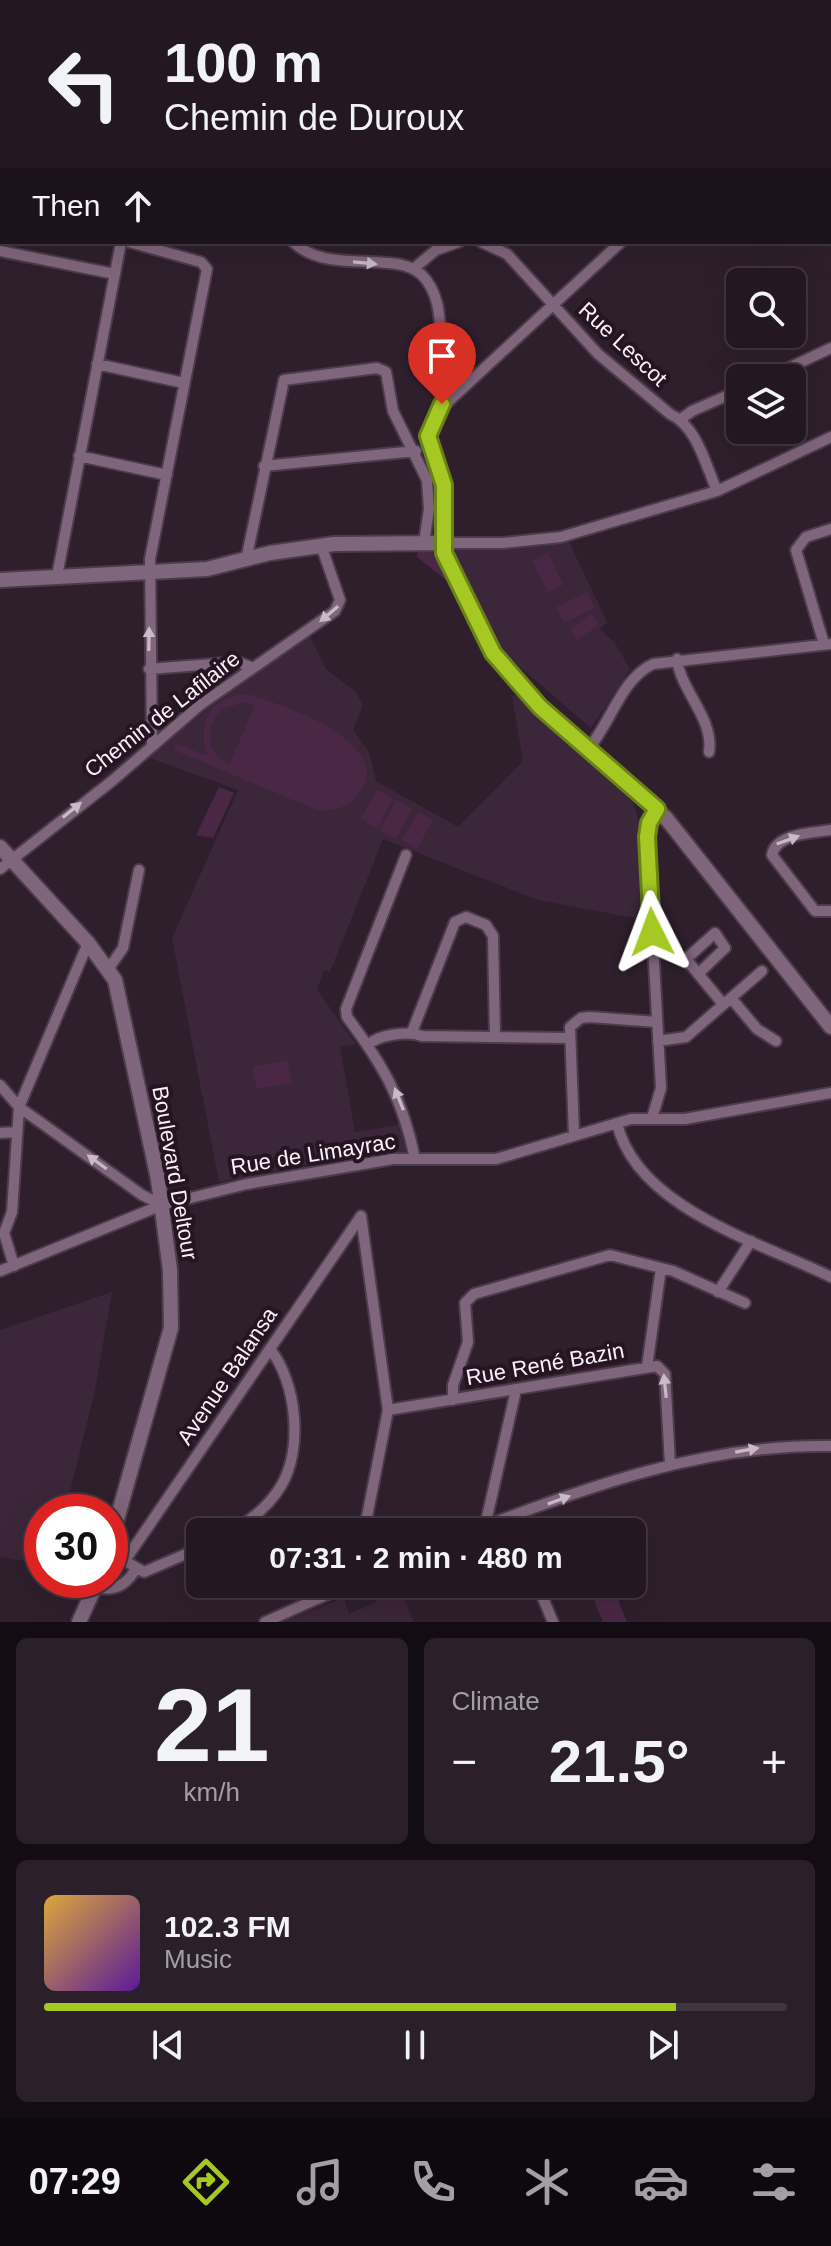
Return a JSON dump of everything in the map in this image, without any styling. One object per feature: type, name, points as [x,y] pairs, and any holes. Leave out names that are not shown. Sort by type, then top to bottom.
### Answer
[{"type":"street","points":[[57,576],[121,244]]},
{"type":"street","points":[[136,244],[207,266],[150,573],[152,744]]},
{"type":"street","points":[[296,244],[318,258],[413,269],[427,283],[436,299],[446,373],[454,393]]},
{"type":"street","points":[[413,269],[436,250],[453,244]]},
{"type":"street","name":"Rue Lescot","points":[[485,244],[507,254],[598,354],[670,414],[681,419],[695,439],[717,491]]},
{"type":"street","points":[[619,244],[454,393],[437,412],[428,436],[444,485],[442,543],[493,653],[540,707],[657,809],[831,1027]]},
{"type":"street","points":[[0,251],[115,274]]},
{"type":"street","points":[[797,364],[831,348]]},
{"type":"street","points":[[97,364],[184,383]]},
{"type":"street","points":[[246,560],[282,383],[287,377],[377,368],[387,376],[393,411],[416,451],[429,490],[424,543]]},
{"type":"street","points":[[681,419],[726,396]]},
{"type":"street","points":[[0,580],[207,569],[321,545],[503,543],[561,537],[717,491],[831,437]]},
{"type":"street","points":[[264,466],[416,451]]},
{"type":"street","points":[[79,456],[167,475]]},
{"type":"street","points":[[588,749],[637,674],[653,664],[828,644],[796,550],[806,537],[831,529]]},
{"type":"street","name":"Chemin de Lafilaire","points":[[6,864],[112,781],[152,744],[339,606],[339,595],[322,557],[321,545]]},
{"type":"street","points":[[677,659],[678,670],[708,731],[709,752]]},
{"type":"street","points":[[149,669],[238,662],[253,668]]},
{"type":"street","points":[[652,1118],[661,1096],[647,837],[649,823],[657,809]]},
{"type":"street","points":[[831,830],[782,840],[774,846],[772,855],[815,911],[831,911]]},
{"type":"street","name":"Boulevard Deltour","points":[[0,847],[6,864],[88,943],[109,968],[122,1001],[162,1205],[171,1290],[171,1328],[124,1494]]},
{"type":"street","points":[[406,855],[346,1009],[347,1017],[368,1045],[400,1099],[415,1159]]},
{"type":"street","points":[[109,968],[123,948],[139,870]]},
{"type":"street","points":[[412,1032],[455,922],[466,917],[486,925],[493,936],[495,1037]]},
{"type":"street","points":[[14,1266],[2,1229],[12,1212],[19,1107],[88,943]]},
{"type":"street","points":[[658,1041],[686,1037],[762,971]]},
{"type":"street","points":[[698,974],[757,1029],[776,1041]]},
{"type":"street","points":[[574,1135],[568,1038],[570,1027],[581,1018],[657,1022]]},
{"type":"street","points":[[368,1045],[381,1036],[412,1032],[422,1036],[568,1038]]},
{"type":"street","points":[[0,1085],[19,1107],[142,1195],[162,1205]]},
{"type":"street","name":"Rue de Limayrac","points":[[0,1271],[162,1205],[330,1167],[415,1159],[496,1159],[617,1123],[706,1116],[831,1093]]},
{"type":"street","points":[[617,1123],[630,1157],[646,1175],[700,1215],[831,1277]]},
{"type":"street","points":[[0,1133],[17,1132]]},
{"type":"street","name":"Avenue Balansa","points":[[128,1556],[361,1216],[388,1410]]},
{"type":"street","points":[[718,1292],[751,1241]]},
{"type":"street","points":[[453,1400],[453,1385],[468,1342],[464,1309],[474,1294],[610,1255],[661,1268],[745,1303]]},
{"type":"street","points":[[647,1367],[661,1268]]},
{"type":"street","points":[[248,1518],[272,1499],[288,1472],[291,1458],[291,1399],[270,1349]]},
{"type":"street","name":"Rue René Bazin","points":[[388,1410],[657,1366],[665,1374],[670,1464]]},
{"type":"street","points":[[487,1518],[516,1390]]},
{"type":"street","points":[[367,1518],[388,1410]]},
{"type":"street","points":[[508,1518],[670,1464],[765,1446],[831,1446]]},
{"type":"street","points":[[128,1561],[136,1568],[152,1571],[186,1555]]},
{"type":"street","points":[[128,1580],[136,1568]]},
{"type":"street","points":[[79,1622],[90,1598]]},
{"type":"street","points":[[265,1622],[319,1598]]},
{"type":"street","points":[[543,1598],[553,1622]]},
{"type":"shaded area","points":[[569,542],[607,622],[600,629],[615,643],[630,669],[591,728],[498,648],[453,554],[459,548],[510,549]]},
{"type":"shaded area","points":[[418,551],[432,551],[449,575],[446,580],[417,557]]},
{"type":"shaded area","points":[[548,553],[563,585],[548,592],[532,561]]},
{"type":"shaded area","points":[[587,592],[595,608],[564,623],[556,607]]},
{"type":"shaded area","points":[[591,614],[599,625],[577,640],[570,629]]},
{"type":"shaded area","points":[[309,634],[326,669],[356,692],[363,705],[353,730],[369,752],[376,781],[458,827],[523,761],[512,696],[516,695],[633,802],[639,823],[645,920],[538,900],[383,839],[330,972],[324,970],[317,990],[356,1044],[340,1047],[355,1132],[403,1124],[407,1152],[358,1154],[219,1182],[172,938],[238,790],[147,757],[210,706]]},
{"type":"shaded area","points":[[238,695],[251,695],[288,708],[334,730],[352,744],[364,760],[366,778],[356,797],[338,808],[317,810],[174,750],[176,743],[208,756],[204,732],[210,712],[217,704]],"holes":[[[244,702],[255,705],[229,765],[221,760],[212,746],[212,724],[222,709]]]},
{"type":"shaded area","points":[[219,787],[234,793],[213,838],[196,835]]},
{"type":"shaded area","points":[[377,789],[393,798],[377,828],[361,819]]},
{"type":"shaded area","points":[[396,800],[412,809],[396,839],[380,831]]},
{"type":"shaded area","points":[[418,812],[433,820],[417,849],[402,840]]},
{"type":"shaded area","points":[[287,1060],[292,1082],[257,1089],[252,1067]]},
{"type":"shaded area","points":[[112,1292],[95,1390],[69,1494],[24,1494],[24,1561],[0,1557],[0,1330]]},
{"type":"shaded area","points":[[344,1598],[349,1614],[376,1602],[375,1598],[403,1598],[414,1622],[282,1622]]},
{"type":"shaded area","points":[[593,1598],[617,1598],[627,1622],[603,1622]]},
{"type":"route","points":[[442,404],[428,436],[444,485],[444,553],[493,653],[521,687],[657,809],[649,823],[647,837],[652,932]]}]
